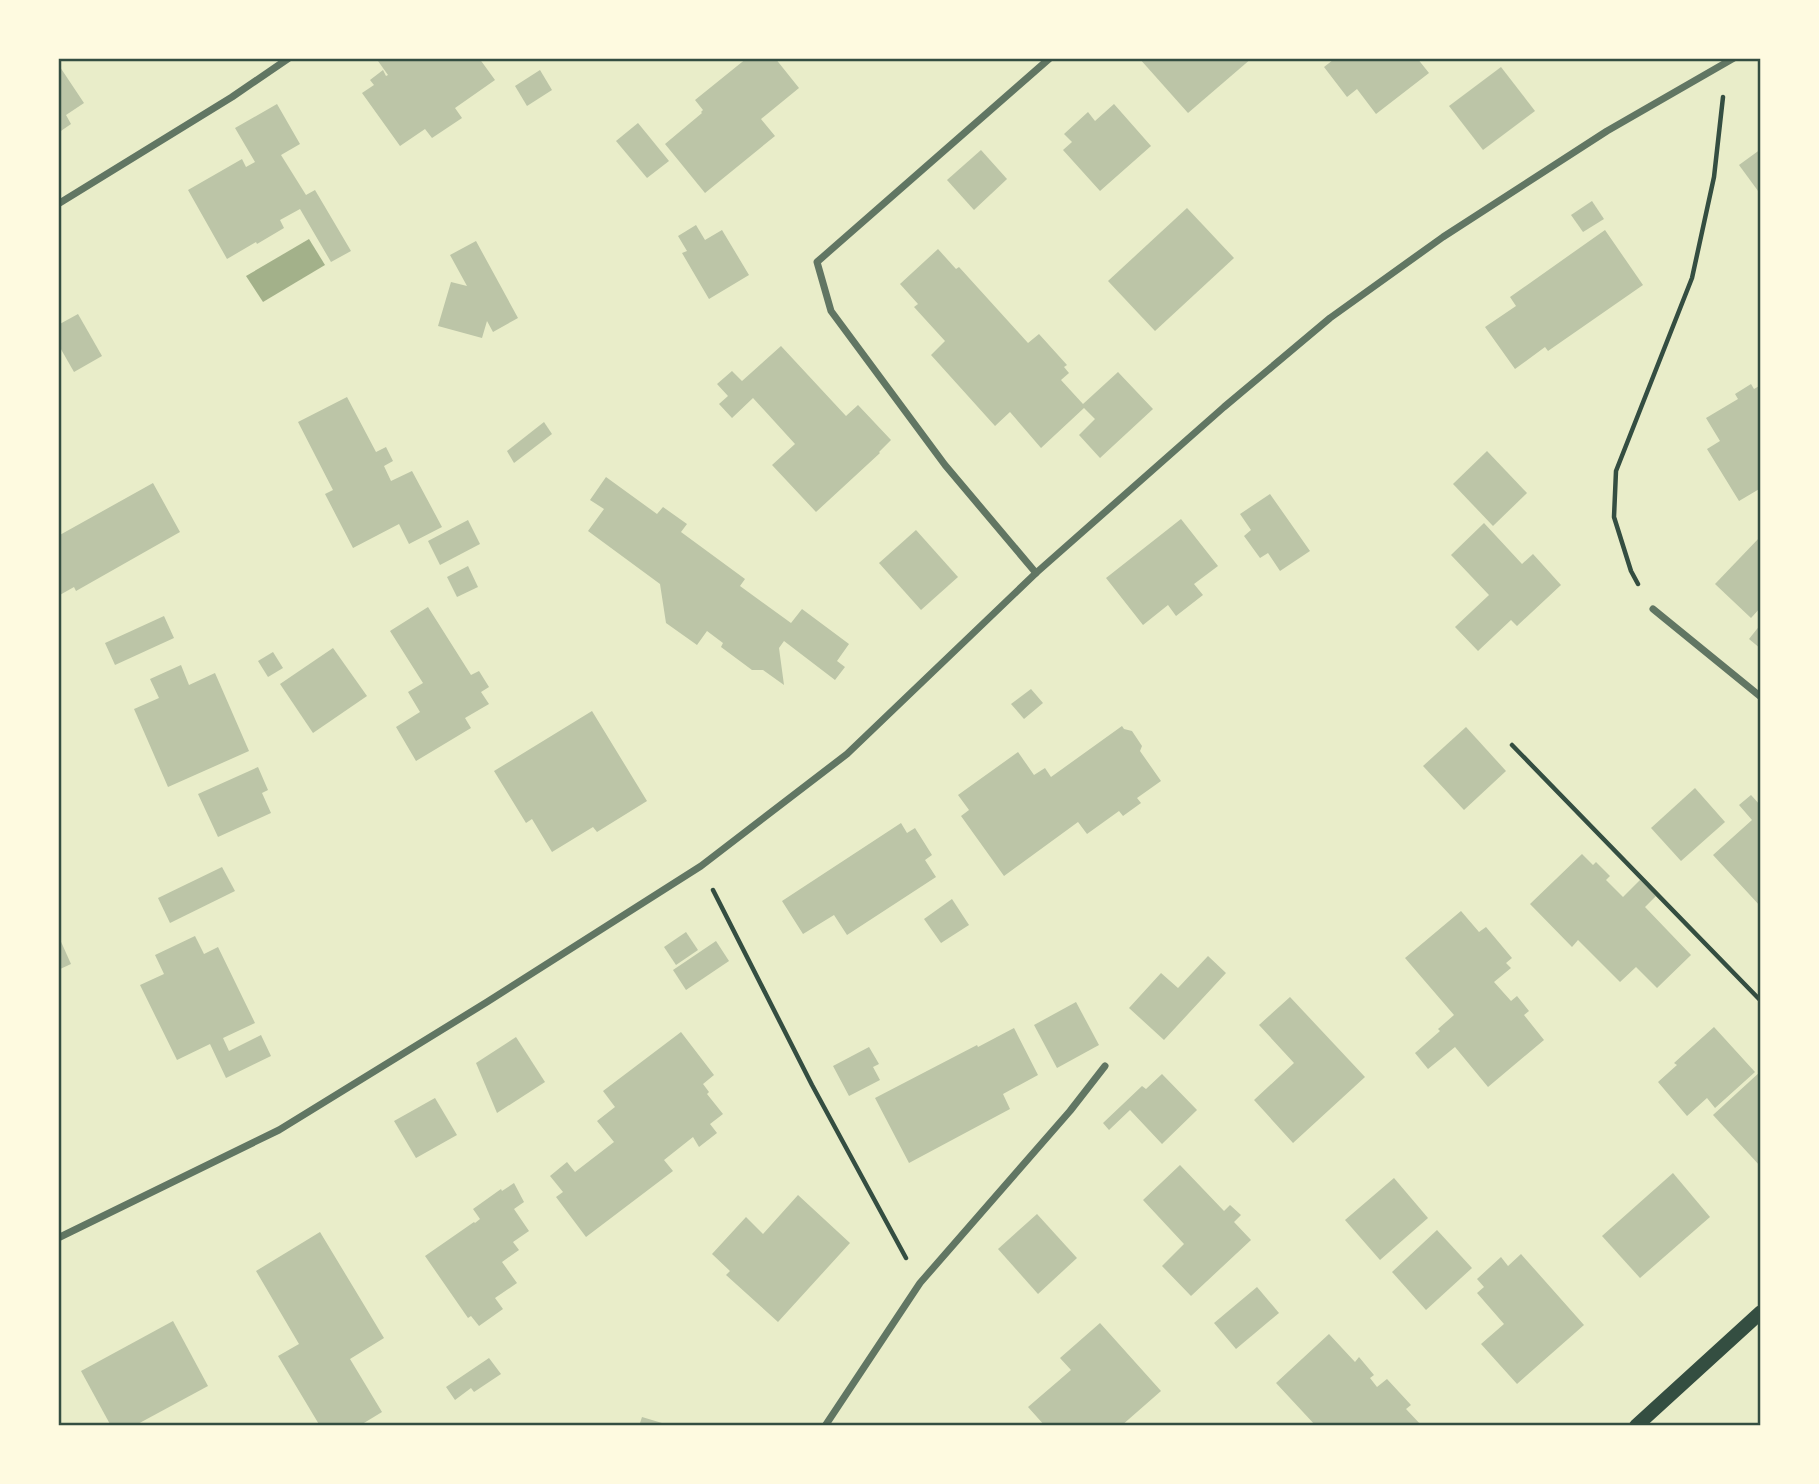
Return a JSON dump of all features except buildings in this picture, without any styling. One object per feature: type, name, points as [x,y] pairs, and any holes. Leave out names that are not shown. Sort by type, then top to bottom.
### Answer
[{"type":"main road","points":[[1636,1426],[1761,1312]]},
{"type":"street","points":[[58,204],[232,97],[289,58]]},
{"type":"street","points":[[1036,573],[945,466],[831,311],[817,262],[1050,58]]},
{"type":"street","points":[[58,1238],[279,1130],[701,866],[847,754],[1036,573],[1224,407],[1330,318],[1443,237],[1607,131],[1731,59]]},
{"type":"street","points":[[1653,609],[1761,697]]},
{"type":"street","points":[[824,1426],[920,1283],[1070,1111],[1105,1066]]},
{"type":"path","points":[[1653,609],[1631,571],[1614,517],[1616,471],[1692,278],[1714,177],[1731,59]]},
{"type":"path","points":[[1512,745],[1761,1002]]},
{"type":"path","points":[[701,866],[812,1085],[920,1283]]},
{"type":"shaded area","points":[[309,239],[325,265],[263,302],[246,276]]}]
